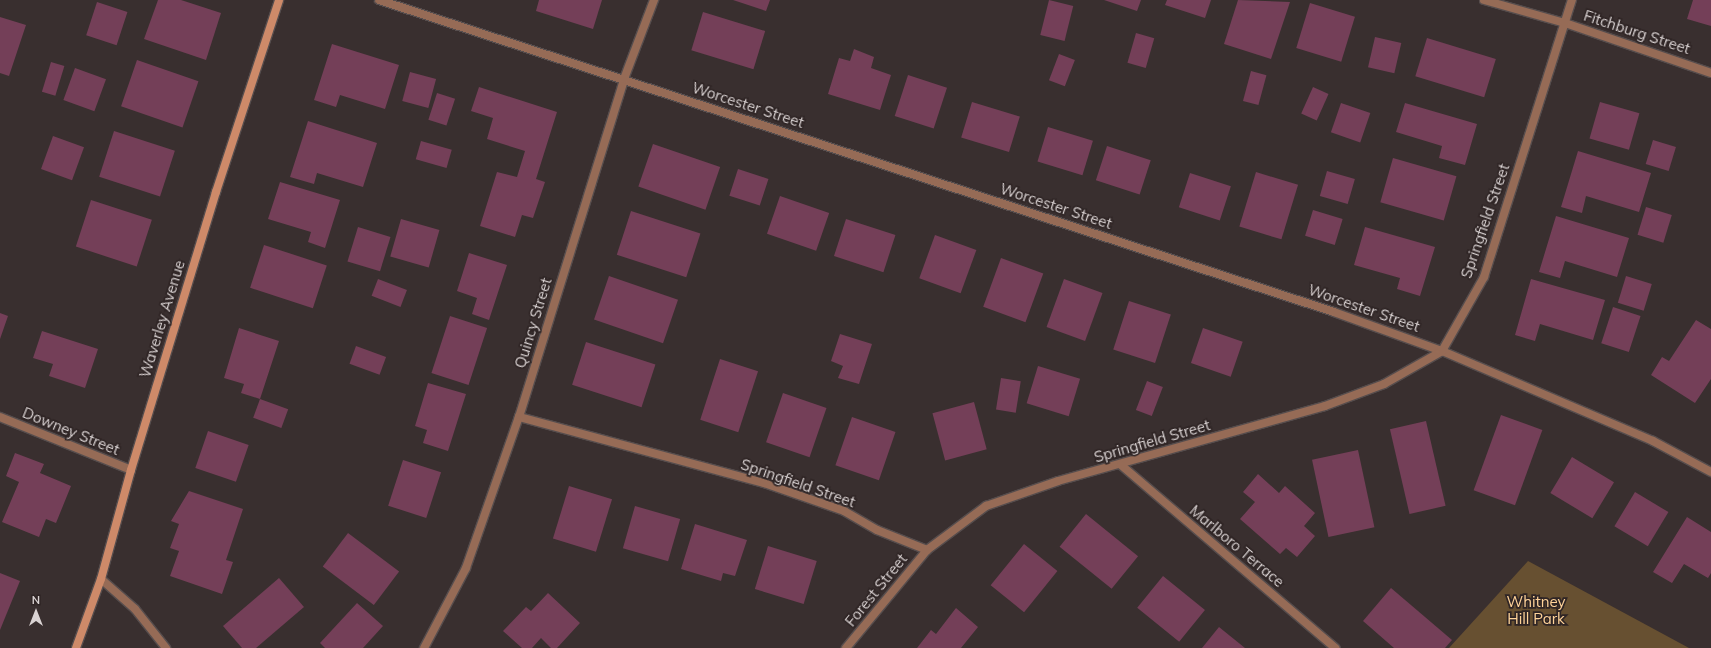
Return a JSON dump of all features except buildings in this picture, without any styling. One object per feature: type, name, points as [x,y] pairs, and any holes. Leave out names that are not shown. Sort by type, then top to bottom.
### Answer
[{"type":"street","name":"Waverley Avenue","points":[[76,648],[101,580],[131,470],[216,192],[279,0]]},
{"type":"street","name":"Worcester Street","points":[[379,0],[1334,312],[1442,351],[1653,441],[1711,472]]},
{"type":"street","name":"Quincy Street","points":[[424,648],[466,568],[519,417],[624,79],[654,0]]},
{"type":"street","name":"Fitchburg Street","points":[[1484,0],[1565,23],[1711,73]]},
{"type":"street","name":"Springfield Street","points":[[519,417],[764,483],[844,511],[877,530],[927,550],[986,506],[1058,481],[1121,465],[1325,406],[1384,384],[1442,351],[1484,277],[1572,0]]},
{"type":"street","name":"Downey Street","points":[[0,417],[131,470]]},
{"type":"street","name":"Marlboro Terrace","points":[[1121,465],[1336,648]]},
{"type":"street","name":"Forest Street","points":[[846,648],[927,550]]},
{"type":"street","points":[[101,580],[135,609],[166,648]]},
{"type":"green space","name":"Whitney Hill Park","points":[[1528,561],[1689,648],[1449,648]]}]
